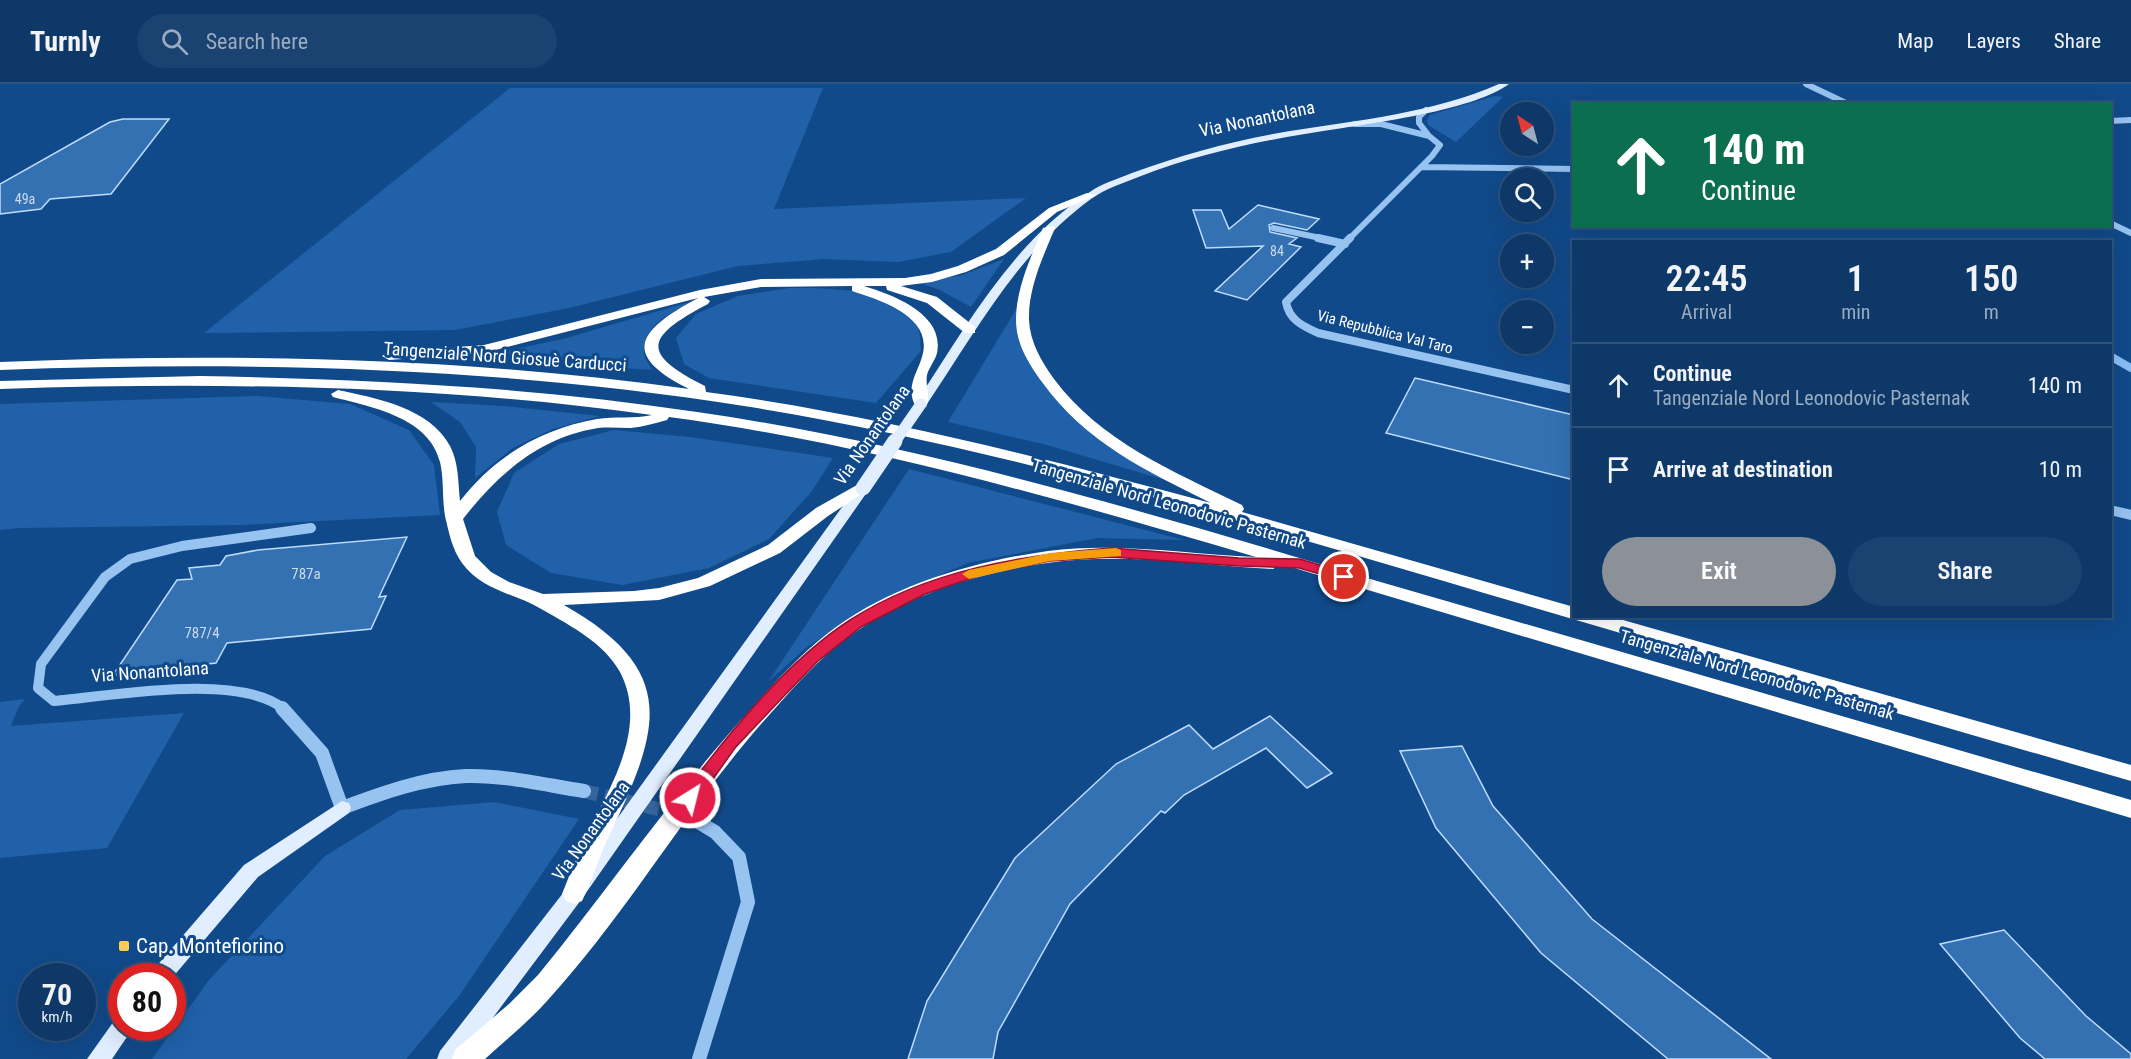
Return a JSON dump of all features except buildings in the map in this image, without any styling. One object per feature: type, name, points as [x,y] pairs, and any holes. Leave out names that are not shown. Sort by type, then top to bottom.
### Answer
[{"type":"highway","points":[[259,362],[431,355],[484,349],[700,294],[778,282],[876,282],[923,279],[962,269],[1000,252],[1053,210],[1091,195]]},
{"type":"highway","points":[[1049,228],[1031,272],[1023,311],[1024,334],[1034,359],[1052,389],[1079,418],[1119,451],[1270,526]]},
{"type":"highway","points":[[835,281],[892,300],[909,310],[923,324],[930,339],[931,353],[920,375],[921,404]]},
{"type":"highway","points":[[876,282],[932,300],[970,330]]},
{"type":"highway","points":[[718,397],[682,381],[659,367],[651,356],[650,346],[662,324],[678,313],[735,288]]},
{"type":"highway","name":"Tangenziale Nord Giosuè Carducci","points":[[0,366],[259,362],[459,370],[718,397],[851,420],[1000,452]]},
{"type":"highway","name":"Tangenziale Nord Giosuè Carducci","points":[[0,385],[205,380],[463,391],[674,414],[796,434],[919,460]]},
{"type":"highway","points":[[286,383],[356,398],[417,422],[435,438],[448,460],[449,492],[457,541],[469,561],[485,579],[508,590],[540,600],[580,623],[609,645],[631,672],[640,700],[641,731],[634,760],[595,841],[574,894]]},
{"type":"highway","points":[[455,518],[480,484],[497,468],[528,447],[566,432],[600,424],[635,423],[674,414]]},
{"type":"highway","name":"Tangenziale Nord Leonodovic Pasternak","points":[[1000,452],[1572,612]]},
{"type":"highway","name":"Tangenziale Nord Leonodovic Pasternak","points":[[919,460],[1057,494],[2131,809]]},
{"type":"highway","points":[[540,600],[634,597],[659,594],[704,582],[774,549],[822,512],[863,488]]},
{"type":"highway","points":[[465,1059],[546,985],[650,852],[730,744],[813,657],[855,623],[920,591],[982,570],[1050,557],[1111,552],[1239,562],[1300,564]]},
{"type":"highway","name":"Tangenziale Nord Leonodovic Pasternak","points":[[1592,618],[2131,773]]},
{"type":"main road","name":"Via Nonantolana","points":[[448,1059],[574,894],[863,488],[970,330],[1049,228],[1091,195],[1145,171],[1213,150],[1426,110],[1475,97],[1505,84]]},
{"type":"main road","points":[[172,963],[252,871],[342,807]]},
{"type":"main road","points":[[98,1059],[112,1041]]},
{"type":"street","points":[[1806,84],[1844,102]]},
{"type":"street","name":"Via Repubblica Val Taro","points":[[1426,110],[1419,117],[1419,123],[1440,145],[1421,167],[1286,302],[1287,313],[1298,324],[1318,333],[1572,390]]},
{"type":"street","points":[[2112,122],[2131,120]]},
{"type":"street","points":[[1346,124],[1381,124],[1429,136]]},
{"type":"street","points":[[1421,167],[1572,169]]},
{"type":"street","points":[[2112,225],[2131,233]]},
{"type":"street","points":[[1273,228],[1345,244]]},
{"type":"street","points":[[2112,510],[2131,515]]},
{"type":"street","name":"Via Nonantolana","points":[[311,528],[182,546],[130,559],[105,577],[41,664],[38,688],[54,701],[199,689],[246,691],[272,700],[296,721],[325,758],[342,807],[408,784],[454,776],[506,780],[584,791]]},
{"type":"street","points":[[690,817],[715,832],[739,857],[747,902],[699,1059]]},
{"type":"shaded area","points":[[510,88],[823,88],[774,209],[1026,198],[951,252],[898,262],[824,259],[738,266],[569,308],[455,330],[204,333]]},
{"type":"shaded area","points":[[1495,96],[1503,97],[1456,142],[1428,125],[1427,120],[1430,115]]},
{"type":"shaded area","points":[[1004,259],[971,307],[940,290],[920,283],[962,275]]},
{"type":"shaded area","points":[[789,288],[841,290],[878,297],[895,304],[918,328],[921,351],[876,403],[709,378],[684,364],[676,338],[696,314],[738,296]]},
{"type":"shaded area","points":[[693,301],[660,321],[648,335],[644,343],[644,353],[652,370],[477,357],[563,339]]},
{"type":"shaded area","points":[[1020,303],[1016,328],[1050,393],[1094,436],[1165,480],[1047,445],[948,422]]},
{"type":"shaded area","points":[[257,396],[350,404],[409,430],[434,465],[440,515],[240,525],[0,530],[0,404]]},
{"type":"shaded area","points":[[431,402],[503,406],[600,416],[553,429],[513,448],[475,478],[476,447],[460,422]]},
{"type":"shaded area","points":[[614,430],[690,437],[833,458],[812,491],[769,539],[709,568],[622,585],[551,573],[506,545],[497,512],[514,473],[559,444]]},
{"type":"shaded area","points":[[909,469],[1184,540],[1097,538],[968,563],[875,603],[807,647],[768,682]]},
{"type":"shaded area","points":[[25,699],[18,708],[11,726],[184,713],[107,848],[0,858],[0,702]]},
{"type":"shaded area","points":[[495,802],[579,819],[459,996],[406,1059],[152,1059],[165,1041],[186,1041],[186,1012],[209,980],[325,856],[400,810]]},
{"type":"waterway","points":[[2112,357],[2131,368]]},
{"type":"tunnel","points":[[584,791],[678,814]]},
{"type":"slow traffic","points":[[969,574],[1050,557],[1116,553]]},
{"type":"place","name":"Cap. Montefiorino","points":[[124,946]]},
{"type":"route","points":[[690,798],[730,744],[779,691],[813,657],[855,623],[920,591],[982,570],[1050,557],[1111,552],[1239,562],[1300,564],[1344,577]]}]
